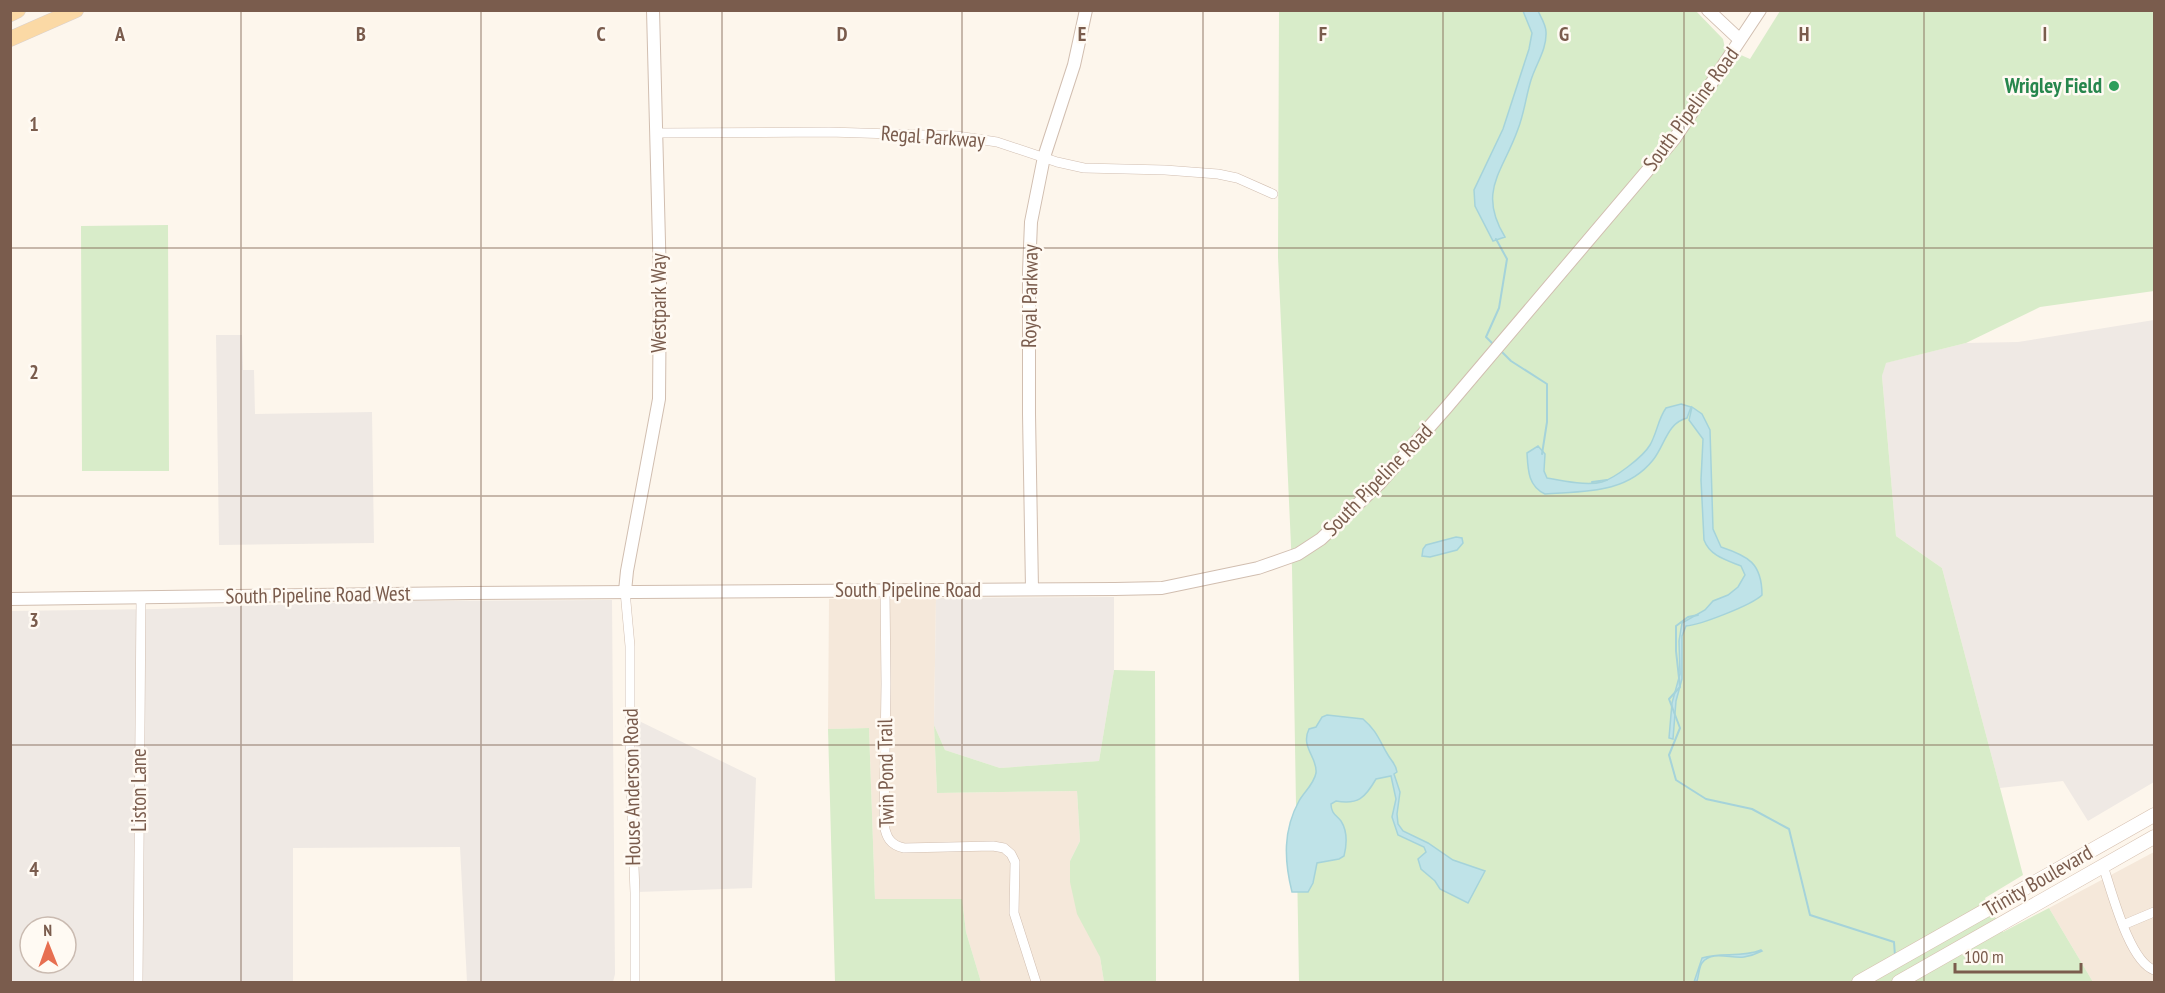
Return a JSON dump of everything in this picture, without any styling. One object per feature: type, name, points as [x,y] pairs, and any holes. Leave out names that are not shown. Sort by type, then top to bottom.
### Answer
[{"type":"main road","points":[[10,14],[18,10]]},
{"type":"main road","points":[[10,39],[76,10]]},
{"type":"main road","name":"Trinity Boulevard","points":[[1859,982],[2154,815]]},
{"type":"main road","name":"Trinity Boulevard","points":[[1899,982],[2154,837]]},
{"type":"street","name":"Westpark Way","points":[[625,591],[659,399],[660,281],[652,10]]},
{"type":"street","name":"Royal Parkway","points":[[1032,589],[1029,414],[1031,222],[1044,157],[1074,65],[1086,10]]},
{"type":"street","points":[[1708,10],[1740,40]]},
{"type":"street","name":"South Pipeline Road","points":[[625,591],[1162,588],[1258,568],[1285,560],[1321,539],[1379,484],[1446,408],[1675,138],[1760,10]]},
{"type":"street","name":"Regal Parkway","points":[[656,133],[829,132],[957,136],[997,142],[1084,168],[1218,174],[1237,178],[1273,194]]},
{"type":"street","name":"Twin Pond Trail","points":[[885,590],[884,824],[889,841],[904,848],[993,846],[1004,848],[1011,854],[1015,862],[1014,913],[1036,982]]},
{"type":"street","name":"South Pipeline Road West","points":[[10,598],[625,591]]},
{"type":"street","name":"House Anderson Road","points":[[625,591],[630,646],[635,982]]},
{"type":"street","name":"Liston Lane","points":[[138,982],[141,597]]},
{"type":"street","points":[[2103,866],[2129,941],[2145,965],[2154,970]]},
{"type":"street","points":[[2123,925],[2154,912]]},
{"type":"shaded area","points":[[2154,320],[2154,782],[2088,821],[2063,781],[2000,788],[1942,568],[1896,536],[1882,376],[1885,363],[1966,343],[2018,342]]},
{"type":"shaded area","points":[[216,335],[242,335],[243,370],[254,370],[255,414],[372,412],[374,543],[219,545]]},
{"type":"shaded area","points":[[1114,597],[1114,670],[1099,761],[1000,768],[945,750],[934,725],[936,598]]},
{"type":"shaded area","points":[[936,598],[934,725],[937,793],[1077,791],[1080,841],[1070,861],[1100,957],[1104,982],[981,982],[966,932],[962,899],[875,899],[869,728],[828,729],[829,599]]},
{"type":"shaded area","points":[[612,600],[615,974],[613,982],[467,982],[460,847],[293,848],[293,982],[11,982],[10,611],[157,609],[386,601]]},
{"type":"shaded area","points":[[635,719],[756,778],[752,888],[638,892]]},
{"type":"shaded area","points":[[2154,852],[2154,982],[2093,982],[2049,908]]},
{"type":"green space","points":[[1279,11],[1696,11],[1723,39],[1725,48],[1750,59],[1780,11],[2154,11],[2154,291],[2040,307],[1966,343],[1886,363],[1882,376],[1896,536],[1942,568],[2023,875],[1985,898],[2003,932],[2049,908],[2093,982],[1299,982],[1292,568],[1278,257]]},
{"type":"green space","points":[[168,225],[169,471],[82,471],[81,226]]},
{"type":"green space","points":[[1114,670],[1155,671],[1156,982],[1104,982],[1100,957],[1077,914],[1070,882],[1070,861],[1080,841],[1077,791],[937,793],[934,725],[945,750],[1000,768],[1099,761]]},
{"type":"green space","points":[[869,728],[875,899],[962,899],[966,932],[981,982],[835,982],[828,729]]},
{"type":"water","points":[[1523,11],[1538,11],[1545,27],[1546,38],[1531,80],[1520,123],[1495,182],[1493,207],[1505,237],[1493,241],[1475,206],[1474,190],[1503,129],[1529,49],[1532,33]]},
{"type":"water","points":[[1681,404],[1691,407],[1687,418],[1675,425],[1653,460],[1630,479],[1604,489],[1545,494],[1539,491],[1532,482],[1527,453],[1538,446],[1545,454],[1544,471],[1547,478],[1582,483],[1608,480],[1646,450],[1666,408]]},
{"type":"water","points":[[1692,407],[1702,414],[1710,430],[1713,529],[1721,547],[1752,562],[1759,575],[1762,595],[1726,614],[1686,626],[1682,636],[1682,679],[1676,701],[1673,739],[1669,738],[1672,703],[1680,674],[1679,641],[1682,623],[1705,610],[1713,601],[1728,595],[1738,587],[1745,575],[1741,566],[1714,554],[1704,540],[1701,480],[1703,439],[1689,420]]},
{"type":"water","points":[[1456,537],[1462,538],[1463,543],[1457,550],[1430,557],[1422,556],[1426,545]]},
{"type":"water","points":[[1327,715],[1363,719],[1375,732],[1397,772],[1394,774],[1400,792],[1398,824],[1403,831],[1428,843],[1453,860],[1485,871],[1468,903],[1440,889],[1435,881],[1421,869],[1418,859],[1426,852],[1424,847],[1398,835],[1392,817],[1396,799],[1391,776],[1376,779],[1360,799],[1350,802],[1336,801],[1331,804],[1333,812],[1345,829],[1344,856],[1317,863],[1313,883],[1308,892],[1292,892],[1286,857],[1290,823],[1299,801],[1316,773],[1307,735],[1309,729],[1316,727],[1322,717]]},
{"type":"water","points":[[1761,950],[1744,957],[1716,956],[1706,959],[1701,965],[1697,981],[1694,982],[1702,958],[1717,955],[1746,954]]},
{"type":"waterway","points":[[1495,346],[1486,337],[1499,308],[1507,259],[1496,239]]},
{"type":"waterway","points":[[1501,351],[1511,361],[1547,384],[1547,422],[1542,454]]},
{"type":"waterway","points":[[1592,482],[1607,480]]},
{"type":"waterway","points":[[1698,615],[1688,617],[1676,626],[1680,687],[1669,699],[1680,728],[1669,755],[1676,780],[1706,799],[1752,809],[1789,829],[1810,915],[1894,942],[1895,956]]},
{"type":"place","name":"Wrigley Field","points":[[2114,86]]}]
